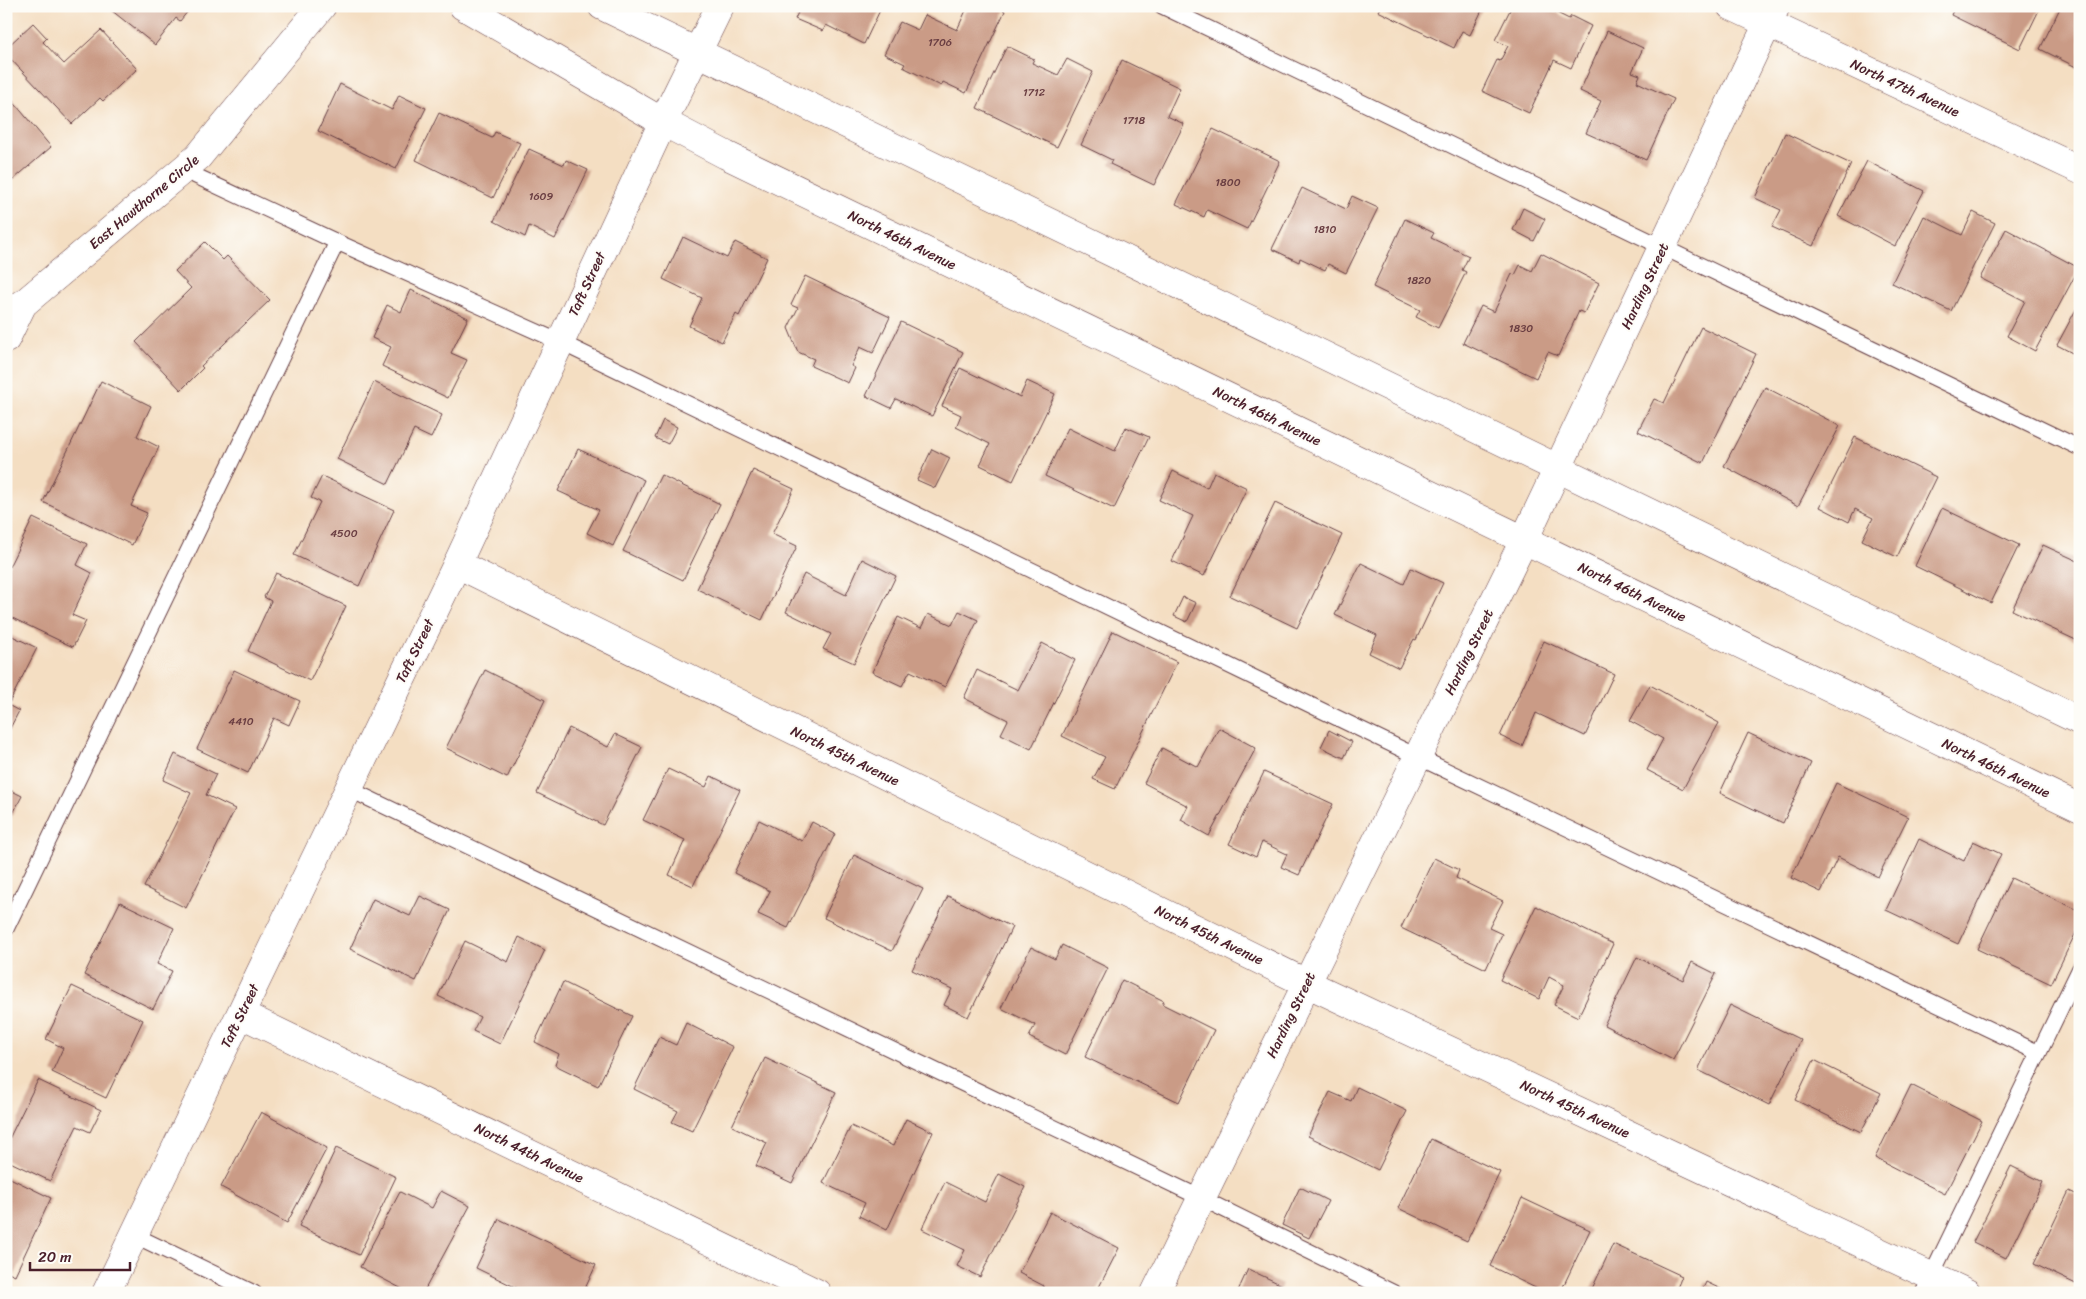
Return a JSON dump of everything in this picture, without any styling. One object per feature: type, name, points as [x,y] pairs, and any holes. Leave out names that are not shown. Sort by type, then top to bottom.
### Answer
[{"type":"street","name":"East Hawthorne Circle","points":[[14,307],[198,156],[322,6]]},
{"type":"street","name":"North 46th Avenue","points":[[463,6],[663,122],[726,155],[2080,808]]},
{"type":"street","points":[[602,6],[2080,721]]},
{"type":"street","name":"Taft Street","points":[[106,1293],[457,564],[663,122],[720,6]]},
{"type":"street","name":"North 47th Avenue","points":[[1731,6],[1772,15],[2080,170]]},
{"type":"street","name":"Harding Street","points":[[1154,1293],[1558,470],[1772,15]]},
{"type":"street","points":[[6,339],[14,307]]},
{"type":"street","name":"North 45th Avenue","points":[[457,564],[1306,982],[1927,1284],[1967,1293]]},
{"type":"street","name":"North 44th Avenue","points":[[241,1014],[817,1293]]},
{"type":"lane","points":[[1162,6],[2080,448]]},
{"type":"lane","points":[[183,170],[337,242],[560,342],[1418,757],[2039,1053]]},
{"type":"lane","points":[[6,929],[337,242]]},
{"type":"lane","points":[[349,789],[1201,1198],[1394,1293]]},
{"type":"lane","points":[[1927,1284],[2080,968]]},
{"type":"lane","points":[[134,1235],[254,1293]]},
{"type":"building","points":[[106,6],[192,6],[180,21],[176,18],[155,45]]},
{"type":"building","points":[[801,6],[882,6],[864,44],[826,25],[823,31],[795,19]]},
{"type":"building","points":[[968,6],[995,6],[1005,11],[966,93],[943,82],[941,86],[903,67],[905,64],[884,54],[900,22],[918,30],[925,15],[957,30]]},
{"type":"building","points":[[1381,6],[1484,6],[1470,35],[1462,31],[1454,48],[1378,11]]},
{"type":"building","points":[[1512,6],[1543,6],[1569,19],[1571,16],[1591,26],[1571,68],[1554,60],[1529,113],[1482,91],[1497,60],[1500,61],[1508,46],[1495,40]]},
{"type":"building","points":[[1955,6],[2041,6],[2020,49],[1951,15]]},
{"type":"building","points":[[2061,6],[2080,6],[2080,69],[2040,49]]},
{"type":"building","points":[[33,23],[47,38],[43,42],[64,64],[101,30],[137,69],[103,101],[100,98],[72,124],[6,54],[6,48]]},
{"type":"building","points":[[1607,31],[1643,48],[1632,72],[1640,75],[1637,82],[1674,99],[1646,160],[1586,133],[1601,101],[1580,91]]},
{"type":"building","points":[[1007,46],[1034,59],[1032,63],[1058,75],[1067,59],[1093,72],[1057,147],[977,108]]},
{"type":"building","points":[[1122,60],[1180,88],[1167,116],[1184,124],[1154,185],[1110,164],[1112,160],[1081,145]]},
{"type":"building","points":[[340,84],[392,110],[399,95],[426,108],[396,169],[318,131]]},
{"type":"building","points":[[6,93],[51,147],[6,186]]},
{"type":"building","points":[[439,113],[492,138],[495,132],[520,143],[493,198],[416,160]]},
{"type":"building","points":[[1213,129],[1280,161],[1247,229],[1207,210],[1204,217],[1176,204]]},
{"type":"building","points":[[1785,133],[1851,164],[1813,246],[1772,227],[1781,210],[1755,198]]},
{"type":"building","points":[[529,149],[564,165],[566,160],[588,170],[555,239],[529,226],[525,237],[494,221]]},
{"type":"building","points":[[1867,161],[1924,191],[1895,246],[1838,216]]},
{"type":"building","points":[[1302,188],[1346,209],[1352,196],[1378,208],[1346,273],[1328,264],[1325,270],[1300,258],[1299,262],[1272,249]]},
{"type":"building","points":[[1523,208],[1545,219],[1534,241],[1513,230]]},
{"type":"building","points":[[1973,212],[1995,223],[1951,311],[1892,283],[1924,216],[1962,235]]},
{"type":"building","points":[[1405,219],[1434,233],[1431,238],[1469,256],[1462,270],[1466,272],[1438,328],[1416,317],[1420,310],[1373,287]]},
{"type":"building","points":[[2006,229],[2079,268],[2035,351],[2007,336],[2025,301],[1980,278]]},
{"type":"building","points":[[683,237],[727,258],[735,242],[767,258],[739,316],[736,314],[722,342],[689,326],[702,298],[663,279]]},
{"type":"building","points":[[205,242],[223,260],[227,256],[270,300],[201,366],[203,368],[181,390],[136,342],[191,288],[175,271]]},
{"type":"building","points":[[1541,253],[1599,283],[1584,313],[1579,311],[1558,356],[1548,352],[1536,378],[1463,343],[1481,306],[1494,312],[1512,274],[1515,275],[1520,265],[1532,271]]},
{"type":"building","points":[[805,276],[890,317],[873,353],[860,347],[851,366],[855,368],[848,383],[811,366],[814,359],[798,352],[788,328],[798,308],[791,305]]},
{"type":"building","points":[[411,290],[468,318],[451,353],[467,360],[448,398],[382,366],[391,347],[372,338],[387,305],[401,312]]},
{"type":"building","points":[[2080,302],[2080,357],[2057,345]]},
{"type":"building","points":[[901,322],[963,352],[932,416],[896,399],[891,408],[866,396]]},
{"type":"building","points":[[1701,327],[1756,354],[1703,463],[1638,431],[1654,399],[1664,403]]},
{"type":"building","points":[[960,368],[1020,397],[1027,381],[1055,394],[1013,481],[980,465],[990,444],[956,427],[961,415],[942,406]]},
{"type":"building","points":[[101,381],[151,406],[137,436],[159,447],[131,506],[147,513],[132,545],[43,502]]},
{"type":"building","points":[[374,382],[442,415],[431,438],[414,430],[388,484],[337,459]]},
{"type":"building","points":[[1765,387],[1840,426],[1798,506],[1724,466]]},
{"type":"building","points":[[663,420],[677,427],[668,444],[655,438]]},
{"type":"building","points":[[1126,427],[1149,437],[1114,509],[1045,476],[1068,428],[1115,451]]},
{"type":"building","points":[[1855,437],[1936,477],[1897,557],[1862,540],[1873,518],[1855,509],[1849,522],[1820,507]]},
{"type":"building","points":[[578,449],[644,480],[613,546],[587,533],[599,510],[558,491]]},
{"type":"building","points":[[932,449],[950,458],[935,488],[917,480]]},
{"type":"building","points":[[753,470],[794,489],[772,534],[797,546],[762,620],[697,589]]},
{"type":"building","points":[[1173,471],[1207,488],[1214,472],[1247,488],[1204,576],[1172,561],[1193,516],[1159,500]]},
{"type":"building","points":[[661,475],[720,504],[683,580],[623,551]]},
{"type":"building","points":[[322,476],[394,510],[359,586],[294,555],[320,502],[311,498]]},
{"type":"building","points":[[1275,503],[1342,535],[1297,628],[1230,596]]},
{"type":"building","points":[[1942,508],[2019,545],[1991,603],[1915,566]]},
{"type":"building","points":[[33,518],[87,544],[77,565],[92,573],[72,615],[86,621],[73,647],[6,615],[6,573]]},
{"type":"building","points":[[2043,545],[2080,562],[2080,642],[2012,610]]},
{"type":"building","points":[[862,559],[896,576],[854,663],[823,649],[831,634],[786,612],[804,574],[846,595]]},
{"type":"building","points":[[1361,563],[1404,584],[1411,568],[1443,583],[1416,640],[1414,639],[1399,668],[1369,653],[1377,635],[1335,615]]},
{"type":"building","points":[[276,573],[346,606],[310,681],[248,651],[271,601],[264,597]]},
{"type":"building","points":[[1183,597],[1196,603],[1187,622],[1174,616]]},
{"type":"building","points":[[959,611],[978,620],[945,687],[910,671],[902,686],[872,672],[898,617],[921,628],[928,614],[952,625]]},
{"type":"building","points":[[1113,631],[1177,662],[1115,789],[1093,779],[1105,757],[1062,736]]},
{"type":"building","points":[[6,633],[37,648],[8,705],[19,711],[6,736]]},
{"type":"building","points":[[1544,641],[1614,674],[1585,736],[1536,713],[1522,746],[1500,736]]},
{"type":"building","points":[[1042,643],[1075,660],[1031,749],[1001,734],[1008,720],[964,698],[977,670],[1018,690]]},
{"type":"building","points":[[234,670],[300,701],[289,725],[274,718],[248,773],[197,749]]},
{"type":"building","points":[[485,670],[545,700],[507,778],[446,748]]},
{"type":"building","points":[[1650,685],[1719,723],[1683,789],[1647,770],[1663,739],[1630,721]]},
{"type":"building","points":[[569,728],[608,747],[615,734],[642,747],[603,825],[537,793]]},
{"type":"building","points":[[1219,728],[1256,748],[1209,836],[1181,820],[1188,806],[1144,783],[1162,748],[1198,767]]},
{"type":"building","points":[[1329,730],[1352,742],[1344,758],[1321,747]]},
{"type":"building","points":[[1748,733],[1811,763],[1783,823],[1720,793]]},
{"type":"building","points":[[175,754],[216,774],[206,795],[235,809],[186,908],[144,887],[191,793],[163,780]]},
{"type":"building","points":[[668,769],[706,787],[711,776],[740,790],[693,886],[669,875],[685,840],[643,820]]},
{"type":"building","points":[[1264,772],[1333,804],[1299,875],[1281,867],[1287,854],[1262,842],[1256,857],[1229,844]]},
{"type":"building","points":[[1836,783],[1908,817],[1878,877],[1838,857],[1821,892],[1791,878]]},
{"type":"building","points":[[6,788],[22,796],[6,827]]},
{"type":"building","points":[[759,820],[802,841],[812,822],[835,834],[788,928],[758,914],[770,891],[734,873]]},
{"type":"building","points":[[1919,839],[1964,861],[1973,841],[2001,854],[1958,944],[1886,910]]},
{"type":"building","points":[[854,855],[923,889],[892,951],[824,918]]},
{"type":"building","points":[[1434,858],[1459,870],[1456,878],[1503,901],[1489,928],[1502,934],[1486,969],[1401,928]]},
{"type":"building","points":[[2011,878],[2080,911],[2080,924],[2051,984],[1977,949]]},
{"type":"building","points":[[420,896],[450,910],[416,981],[350,949],[373,899],[410,916]]},
{"type":"building","points":[[948,896],[1012,927],[968,1017],[944,1005],[952,989],[912,970]]},
{"type":"building","points":[[120,902],[174,928],[157,964],[172,971],[153,1009],[84,975]]},
{"type":"building","points":[[1536,906],[1613,944],[1578,1017],[1554,1005],[1564,985],[1549,977],[1539,999],[1500,980]]},
{"type":"building","points":[[519,937],[545,950],[500,1044],[473,1031],[480,1017],[438,996],[465,941],[508,962]]},
{"type":"building","points":[[1062,945],[1108,968],[1065,1055],[1029,1037],[1035,1025],[1001,1008],[1031,947],[1055,959]]},
{"type":"building","points":[[1637,957],[1683,980],[1692,962],[1716,974],[1673,1060],[1604,1025]]},
{"type":"building","points":[[1122,980],[1164,1001],[1162,1004],[1214,1030],[1179,1102],[1085,1057]]},
{"type":"building","points":[[563,982],[632,1016],[598,1086],[555,1065],[559,1054],[535,1042]]},
{"type":"building","points":[[72,986],[143,1020],[106,1098],[52,1072],[63,1048],[46,1039]]},
{"type":"building","points":[[1730,1005],[1801,1040],[1769,1105],[1698,1070]]},
{"type":"building","points":[[686,1023],[733,1047],[692,1131],[672,1122],[678,1111],[634,1089],[659,1037],[676,1045]]},
{"type":"building","points":[[765,1058],[836,1092],[792,1183],[756,1166],[767,1143],[732,1126]]},
{"type":"building","points":[[1814,1060],[1881,1093],[1861,1132],[1795,1100]]},
{"type":"building","points":[[38,1080],[101,1110],[90,1132],[77,1126],[50,1181],[6,1160],[6,1145]]},
{"type":"building","points":[[1911,1085],[1982,1121],[1945,1194],[1875,1158]]},
{"type":"building","points":[[1357,1087],[1407,1111],[1378,1170],[1308,1136],[1330,1092],[1351,1101]]},
{"type":"building","points":[[261,1112],[327,1148],[287,1223],[221,1187]]},
{"type":"building","points":[[906,1119],[933,1132],[887,1230],[859,1216],[865,1203],[823,1183],[851,1126],[893,1146]]},
{"type":"building","points":[[1431,1139],[1500,1172],[1467,1241],[1398,1208]]},
{"type":"building","points":[[336,1148],[396,1177],[359,1255],[299,1226]]},
{"type":"building","points":[[2011,1166],[2043,1182],[2006,1258],[1973,1242]]},
{"type":"building","points":[[999,1174],[1025,1187],[980,1277],[957,1266],[965,1250],[922,1229],[945,1182],[985,1202]]},
{"type":"building","points":[[6,1176],[51,1198],[15,1275],[6,1271]]},
{"type":"building","points":[[1300,1187],[1328,1201],[1309,1238],[1282,1225]]},
{"type":"building","points":[[441,1191],[470,1206],[423,1293],[410,1293],[360,1267],[400,1192],[432,1208]]},
{"type":"building","points":[[2069,1191],[2080,1196],[2080,1286],[2034,1264]]},
{"type":"building","points":[[1522,1198],[1590,1230],[1560,1293],[1546,1293],[1490,1266]]},
{"type":"building","points":[[1050,1212],[1119,1248],[1096,1293],[1040,1293],[1044,1286],[1019,1273]]},
{"type":"building","points":[[499,1219],[596,1265],[583,1293],[527,1293],[476,1268]]},
{"type":"building","points":[[1613,1244],[1682,1276],[1675,1293],[1590,1293]]},
{"type":"building","points":[[1248,1269],[1282,1285],[1278,1293],[1237,1293]]},
{"type":"building","points":[[1706,1282],[1729,1293],[1701,1293]]}]
